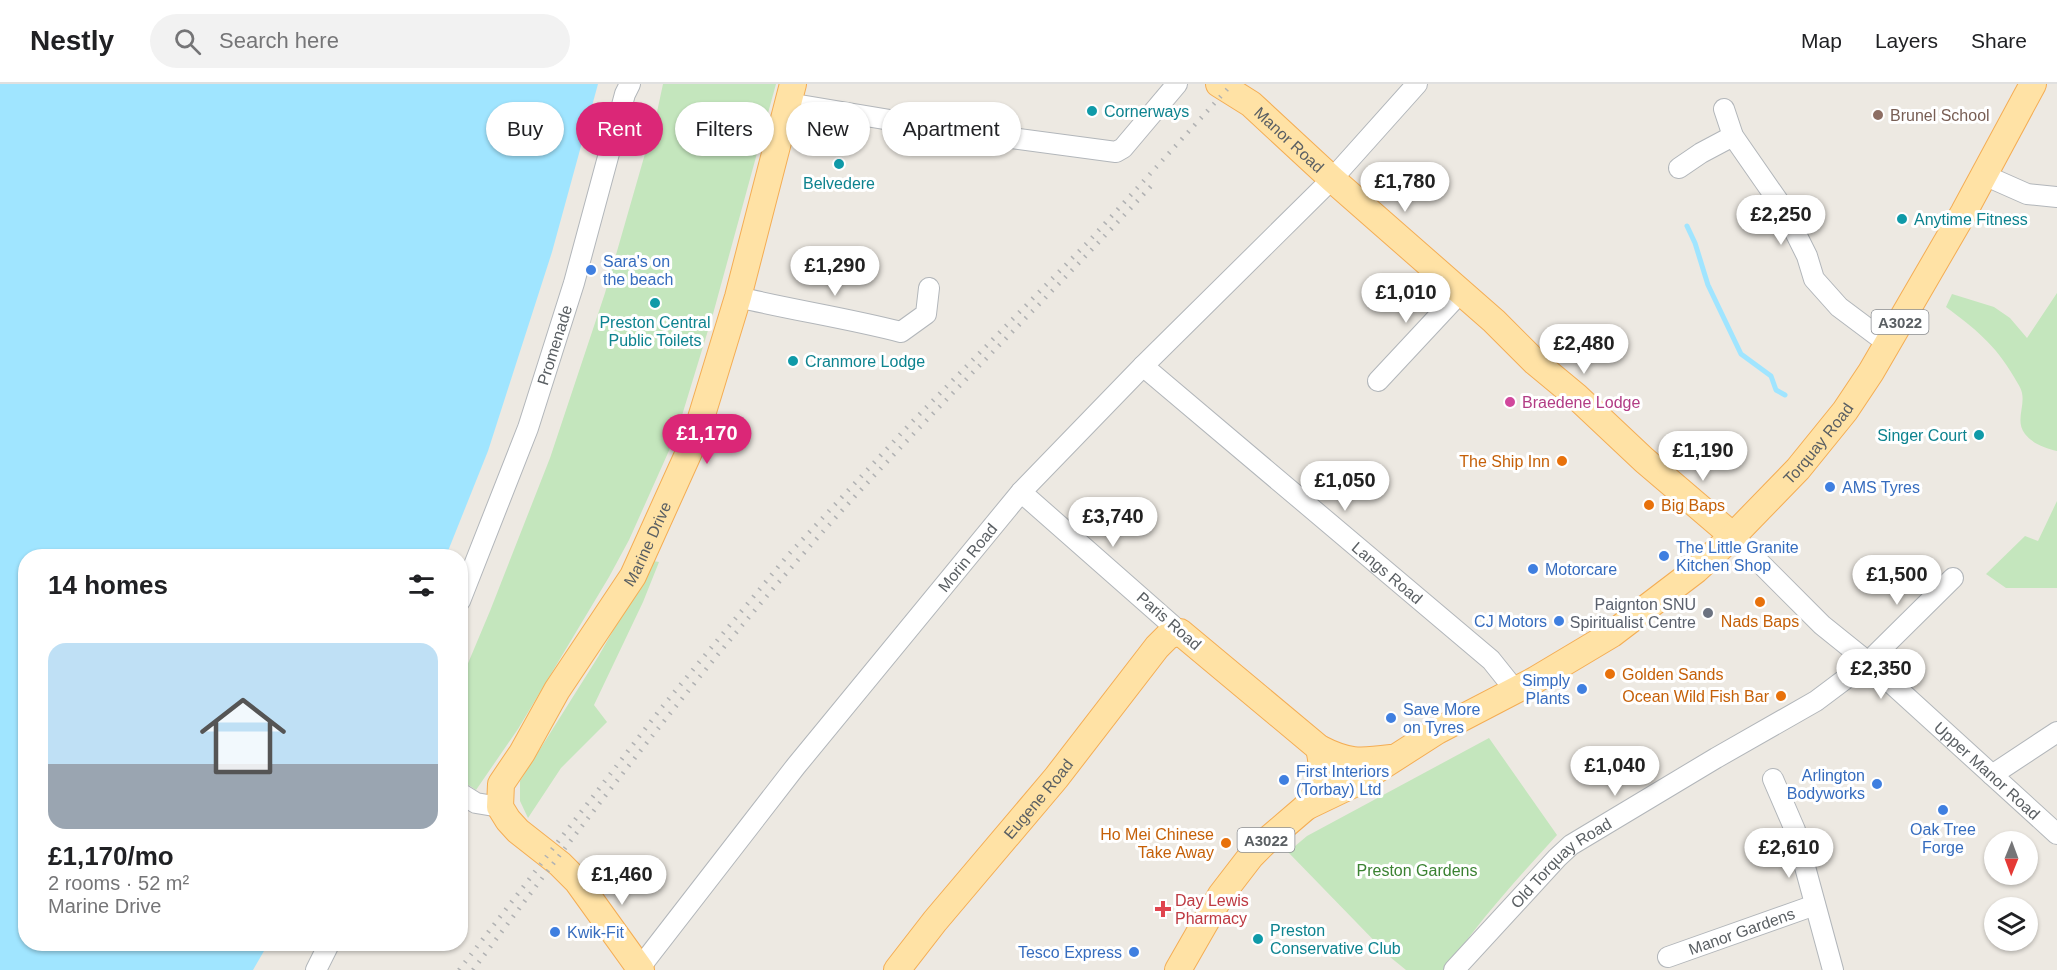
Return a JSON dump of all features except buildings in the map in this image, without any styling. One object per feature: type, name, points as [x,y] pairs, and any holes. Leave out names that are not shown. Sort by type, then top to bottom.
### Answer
[{"type":"main road","name":"Manor Road","points":[[1218,84],[1251,104],[1644,460],[1733,536]]},
{"type":"main road","name":"Torquay Road","points":[[1398,756],[1456,720],[1515,690],[1612,634],[1696,570],[1733,536],[1815,450],[1855,398],[1984,175],[2033,84]]},
{"type":"main road","name":"Marine Drive","points":[[500,807],[501,784],[522,753],[557,690],[633,576],[694,441],[738,297],[790,94]]},
{"type":"main road","name":"Paris Road","points":[[1180,632],[1319,748],[1337,758],[1352,761],[1398,756]]},
{"type":"main road","name":"Eugene Road","points":[[897,970],[935,921],[1056,778],[1157,647],[1168,636],[1180,632]]},
{"type":"main road","points":[[1306,807],[1320,790],[1323,768],[1319,748]]},
{"type":"main road","name":"A3022","points":[[1178,970],[1221,895],[1264,843],[1306,807],[1356,783],[1398,756]]},
{"type":"main road","points":[[500,807],[518,831],[560,864],[577,881],[639,969]]},
{"type":"street","name":"Promenade","points":[[468,581],[528,428],[574,283],[625,94],[630,84]]},
{"type":"street","points":[[790,94],[944,129],[1116,152],[1123,148],[1178,84]]},
{"type":"street","name":"Morin Road","points":[[639,969],[796,766],[1021,492],[1143,366],[1332,179],[1417,84]]},
{"type":"street","points":[[1724,109],[1733,136],[1783,208],[1807,256],[1814,279],[1839,307],[1887,343]]},
{"type":"street","points":[[1679,168],[1733,136]]},
{"type":"street","points":[[1984,175],[2027,194],[2057,197]]},
{"type":"street","points":[[738,297],[795,310],[849,318],[902,332],[926,314],[929,288]]},
{"type":"street","points":[[1378,381],[1461,292]]},
{"type":"street","name":"Langs Road","points":[[1143,366],[1491,660],[1515,690]]},
{"type":"street","name":"Paris Road","points":[[1021,492],[1180,632]]},
{"type":"street","name":"Upper Manor Road","points":[[1733,536],[1822,625],[1868,662],[2057,834]]},
{"type":"street","name":"Old Torquay Road","points":[[1454,970],[1571,845],[1816,701],[1868,662],[1953,578]]},
{"type":"street","points":[[1992,775],[2057,732]]},
{"type":"street","points":[[1773,779],[1795,830],[1833,970]]},
{"type":"street","points":[[468,798],[476,803],[500,807]]},
{"type":"street","name":"Manor Gardens","points":[[1668,957],[1815,905]]},
{"type":"street","points":[[316,970],[326,951]]},
{"type":"green space","points":[[663,84],[776,84],[771,102],[675,102],[675,156],[756,156],[713,314],[676,435],[629,540],[518,729],[476,790],[468,785],[468,663],[550,458],[605,293],[644,156],[663,156],[663,102],[659,102]]},
{"type":"green space","points":[[2057,293],[2057,451],[2039,445],[2025,434],[2020,419],[2023,398],[2018,383],[2007,365],[1984,338],[1946,307],[1952,294],[1994,307],[2010,318],[2027,338]]},
{"type":"green space","points":[[2057,501],[2057,588],[2006,588],[1986,574],[2025,536],[2038,541]]},
{"type":"green space","points":[[653,561],[659,562],[643,602],[594,705],[607,722],[561,768],[528,818],[520,801],[520,781],[598,657]]},
{"type":"green space","name":"Preston Gardens","points":[[1489,738],[1557,835],[1485,917],[1446,970],[1406,970],[1390,957],[1288,852],[1307,836]]},
{"type":"water","points":[[0,84],[598,84],[593,102],[576,102],[576,156],[578,156],[552,252],[488,451],[449,549],[18,549],[18,951],[264,951],[253,970],[0,970]]},
{"type":"waterway","points":[[1687,226],[1695,243],[1708,285],[1741,354],[1771,376],[1776,390],[1785,395]]},
{"type":"railway","points":[[459,970],[662,707],[788,555],[909,425],[1088,242],[1232,84]]},
{"type":"railway","points":[[473,970],[631,762],[798,560],[929,417],[1153,184]]},
{"type":"place","name":"Cornerways","points":[[1092,111]]},
{"type":"place","name":"Brunel School","points":[[1878,115]]},
{"type":"place","name":"Belvedere","points":[[839,164]]},
{"type":"place","name":"Anytime Fitness","points":[[1902,219]]},
{"type":"place","name":"Sara's on the beach","points":[[591,270]]},
{"type":"place","name":"Preston Central Public Toilets","points":[[655,303]]},
{"type":"place","name":"Cranmore Lodge","points":[[793,361]]},
{"type":"place","name":"Braedene Lodge","points":[[1510,402]]},
{"type":"place","name":"Singer Court","points":[[1979,435]]},
{"type":"place","name":"The Ship Inn","points":[[1562,461]]},
{"type":"place","name":"AMS Tyres","points":[[1830,487]]},
{"type":"place","name":"Big Baps","points":[[1649,505]]},
{"type":"place","name":"The Little Granite Kitchen Shop","points":[[1664,556]]},
{"type":"place","name":"Motorcare","points":[[1533,569]]},
{"type":"place","name":"Nads Baps","points":[[1760,602]]},
{"type":"place","name":"Paignton SNU Spiritualist Centre","points":[[1708,613]]},
{"type":"place","name":"CJ Motors","points":[[1559,621]]},
{"type":"place","name":"Golden Sands","points":[[1610,674]]},
{"type":"place","name":"Simply Plants","points":[[1582,689]]},
{"type":"place","name":"Ocean Wild Fish Bar","points":[[1781,696]]},
{"type":"place","name":"Save More on Tyres","points":[[1391,718]]},
{"type":"place","name":"First Interiors (Torbay) Ltd","points":[[1284,780]]},
{"type":"place","name":"Arlington Bodyworks","points":[[1877,784]]},
{"type":"place","name":"Oak Tree Forge","points":[[1943,810]]},
{"type":"place","name":"Ho Mei Chinese Take Away","points":[[1226,843]]},
{"type":"place","name":"Day Lewis Pharmacy","points":[[1163,909]]},
{"type":"place","name":"Kwik-Fit","points":[[555,932]]},
{"type":"place","name":"Preston Conservative Club","points":[[1258,939]]},
{"type":"place","name":"Tesco Express","points":[[1134,952]]}]
